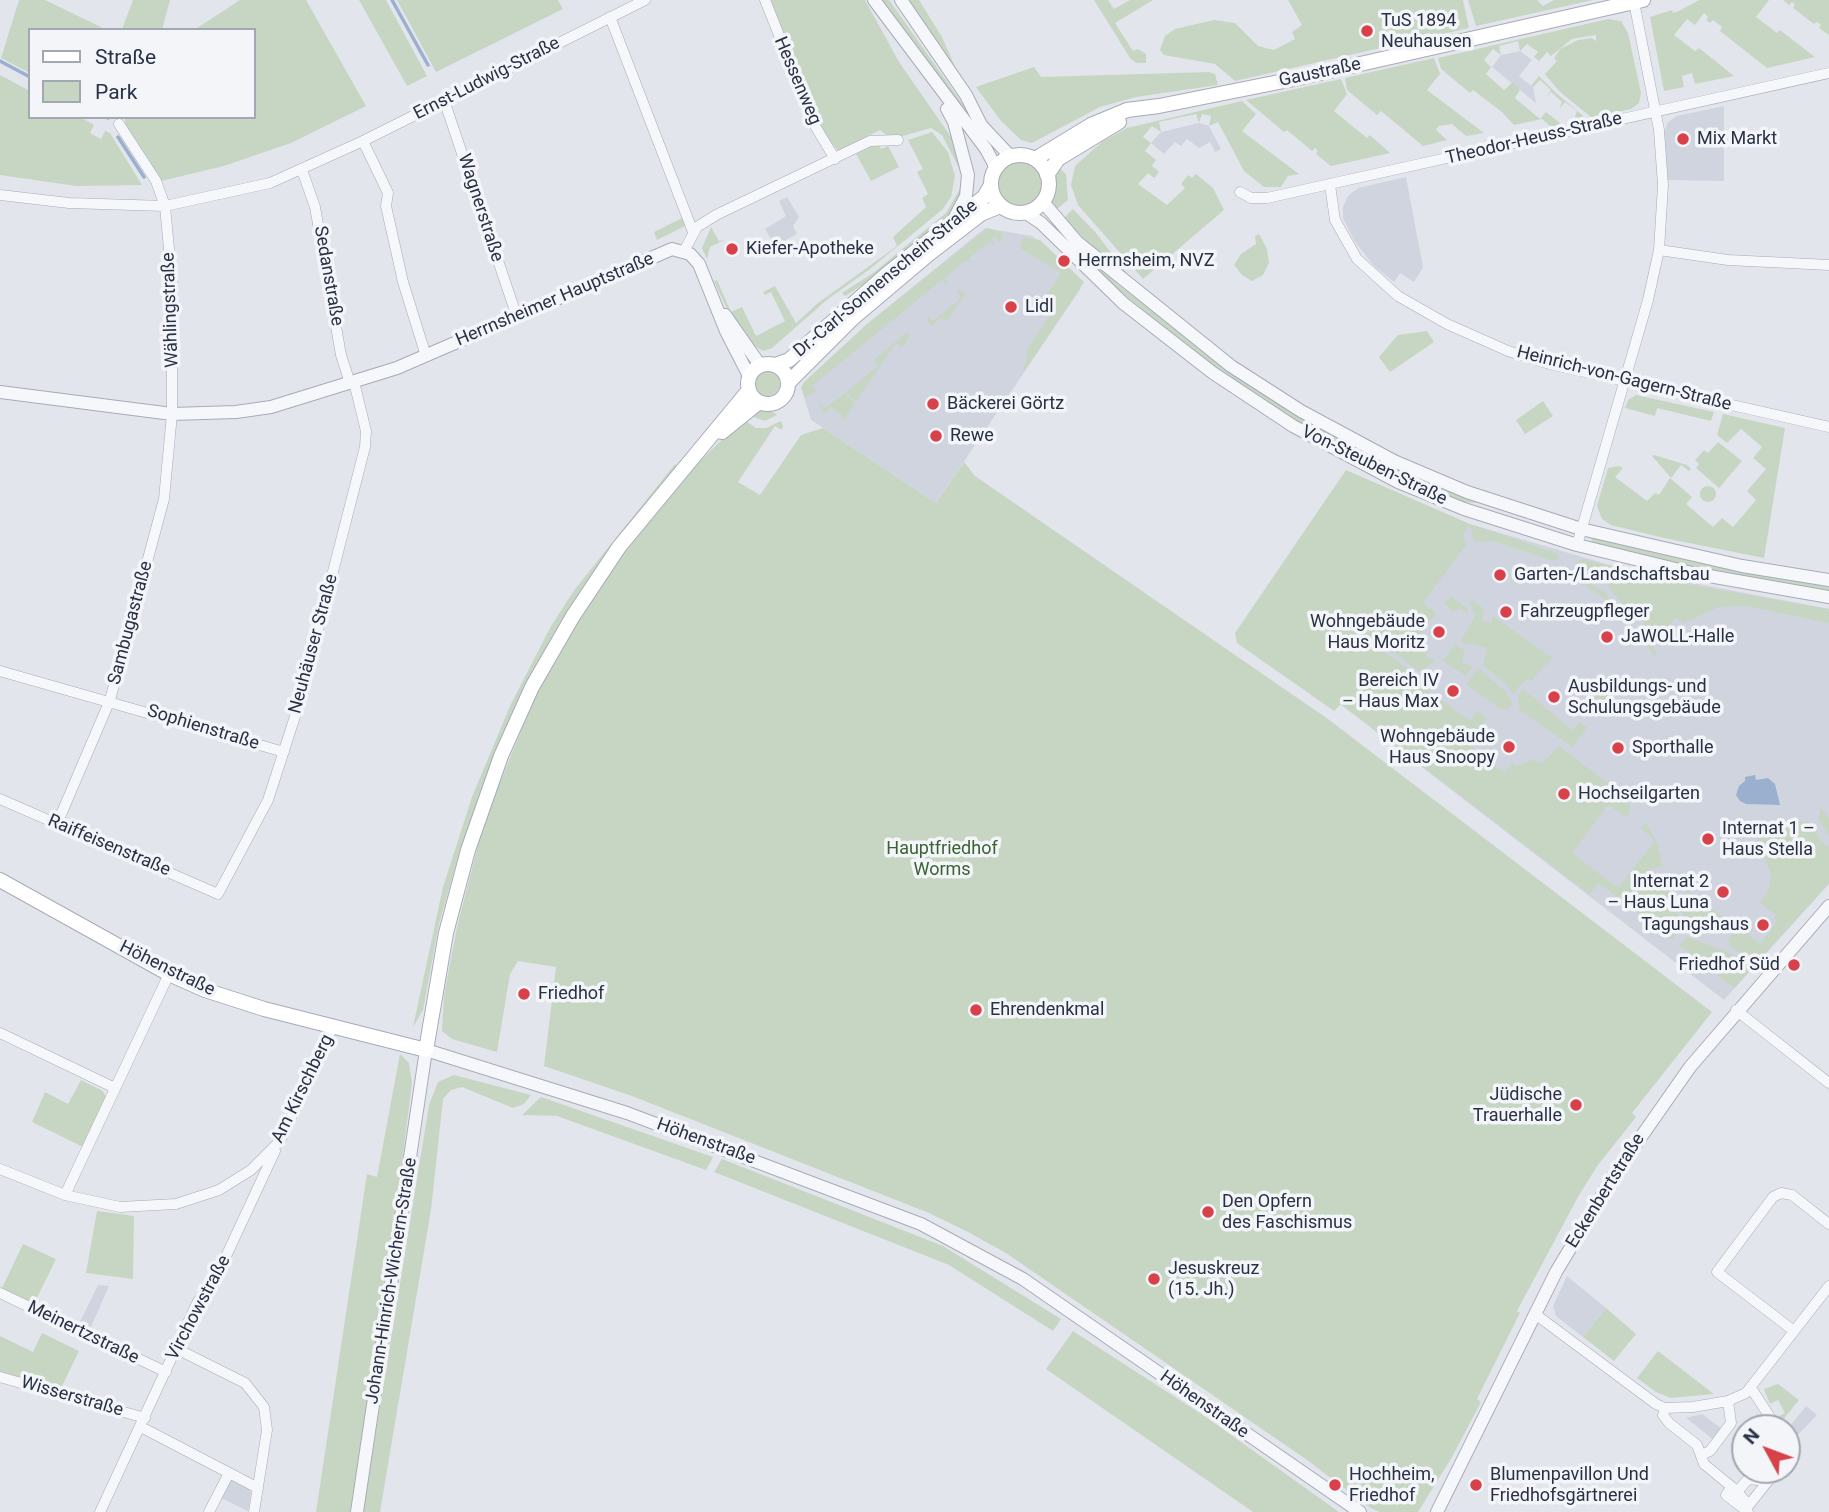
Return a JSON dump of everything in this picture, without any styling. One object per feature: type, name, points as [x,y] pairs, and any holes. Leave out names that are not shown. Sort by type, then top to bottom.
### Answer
[{"type":"main road","name":"Gaustraße","points":[[1035,159],[1116,113],[1159,106],[1638,1]]},
{"type":"main road","name":"Gaustraße","points":[[1047,175],[1058,159],[1095,135],[1159,106]]},
{"type":"main road","points":[[1000,206],[991,186],[996,168],[1011,157],[1035,159],[1047,175],[1048,191],[1043,202],[1026,213]]},
{"type":"main road","name":"Dr.-Carl-Sonnenschein-Straße","points":[[991,186],[984,197],[954,219],[789,359],[767,365],[752,389],[775,402],[781,398],[788,383],[863,309],[981,214],[1000,206]]},
{"type":"main road","name":"Von-Steuben-Straße","points":[[1000,206],[1010,212],[1026,213]]},
{"type":"main road","points":[[767,365],[786,375],[788,383]]},
{"type":"main road","points":[[426,1050],[444,944],[468,850],[501,756],[521,710],[573,616],[619,547],[752,389]]},
{"type":"main road","name":"Höhenstraße","points":[[0,880],[169,974],[240,1002],[426,1050]]},
{"type":"street","name":"Ernst-Ludwig-Straße","points":[[0,195],[69,203],[165,206],[271,183],[363,141],[645,0]]},
{"type":"street","name":"Hessenweg","points":[[765,0],[815,126],[835,159]]},
{"type":"street","points":[[874,0],[936,86],[986,149],[996,168]]},
{"type":"street","points":[[901,0],[966,95],[982,125],[1011,157]]},
{"type":"street","points":[[1577,545],[1659,250],[1663,185],[1656,111],[1638,1]]},
{"type":"street","points":[[610,17],[693,232]]},
{"type":"street","name":"Theodor-Heuss-Straße","points":[[1240,192],[1251,198],[1267,198],[1829,73]]},
{"type":"street","points":[[936,86],[954,122],[967,166],[966,196],[954,219]]},
{"type":"street","name":"Wagnerstraße","points":[[444,100],[517,317]]},
{"type":"street","name":"Wählingstraße","points":[[119,124],[156,181],[165,206],[172,281],[173,414]]},
{"type":"street","points":[[752,389],[699,264],[684,251],[693,232],[716,215],[870,141],[898,140]]},
{"type":"street","points":[[363,141],[388,193],[386,206],[412,316],[426,356]]},
{"type":"street","name":"Sedanstraße","points":[[302,170],[315,207],[341,355],[352,383]]},
{"type":"street","name":"Heinrich-von-Gagern-Straße","points":[[1330,185],[1335,220],[1346,243],[1370,274],[1398,296],[1447,324],[1508,351],[1623,382],[1829,427]]},
{"type":"street","name":"Von-Steuben-Straße","points":[[1043,202],[1077,242],[1136,286],[1195,338],[1301,411],[1394,461],[1467,492],[1581,529],[1742,566],[1829,580]]},
{"type":"street","name":"Von-Steuben-Straße","points":[[1026,213],[1041,223],[1137,315],[1233,388],[1349,458],[1434,497],[1577,545],[1692,573],[1829,597]]},
{"type":"street","name":"Herrnsheimer Hauptstraße","points":[[0,392],[173,414],[263,408],[352,383],[426,356],[672,249],[684,251]]},
{"type":"street","points":[[1659,250],[1728,260],[1829,265]]},
{"type":"street","points":[[718,306],[767,365]]},
{"type":"street","name":"Neuhäuser Straße","points":[[218,894],[262,813],[284,752],[365,447],[366,431],[352,383]]},
{"type":"street","name":"Sambugastraße","points":[[57,824],[110,700],[164,499],[173,414]]},
{"type":"street","name":"Sophienstraße","points":[[0,671],[110,700],[284,752]]},
{"type":"street","name":"Raiffeisenstraße","points":[[0,799],[218,894]]},
{"type":"street","name":"Eckenbertstraße","points":[[1437,1512],[1535,1314],[1613,1177],[1671,1092],[1736,1010],[1829,906]]},
{"type":"street","points":[[65,1195],[169,974]]},
{"type":"street","points":[[1736,1010],[1829,1083]]},
{"type":"street","name":"Am Kirschberg","points":[[0,1169],[65,1195],[120,1207],[176,1204],[234,1181],[261,1162],[280,1141],[333,1026]]},
{"type":"street","points":[[0,1033],[115,1088]]},
{"type":"street","name":"Johann-Hinrich-Wichern-Straße","points":[[357,1512],[426,1050]]},
{"type":"street","name":"Höhenstraße","points":[[426,1050],[640,1117],[880,1207],[933,1230],[1023,1279],[1360,1512]]},
{"type":"street","name":"Virchowstraße","points":[[100,1512],[197,1303],[215,1280],[280,1141]]},
{"type":"street","points":[[1794,1332],[1717,1272],[1773,1197],[1781,1193],[1792,1195],[1829,1224]]},
{"type":"street","points":[[1535,1314],[1640,1393],[1665,1408],[1728,1401],[1751,1388],[1829,1286]]},
{"type":"street","name":"Meinertzstraße","points":[[0,1293],[166,1372]]},
{"type":"street","points":[[177,1349],[245,1383],[260,1398],[267,1421],[254,1512]]},
{"type":"street","name":"Wisserstraße","points":[[0,1377],[143,1422],[258,1488]]},
{"type":"street","points":[[1751,1388],[1768,1414]]},
{"type":"street","points":[[1701,1455],[1710,1451],[1731,1423],[1728,1401]]},
{"type":"street","points":[[1665,1408],[1663,1415],[1669,1423],[1698,1445],[1704,1464],[1735,1489],[1736,1494],[1749,1505],[1766,1484]]},
{"type":"street","points":[[209,1512],[229,1473]]},
{"type":"street","points":[[1742,1484],[1726,1495],[1749,1512],[1772,1484]]},
{"type":"shaded area","points":[[1520,51],[1532,60],[1519,76],[1533,87],[1536,103],[1492,67],[1501,55]]},
{"type":"shaded area","points":[[1724,106],[1724,181],[1667,180],[1664,133],[1668,122],[1677,116]]},
{"type":"shaded area","points":[[1199,123],[1209,126],[1221,149],[1215,152],[1210,142],[1199,148],[1187,139],[1181,146],[1175,142],[1164,154],[1151,143],[1161,132]]},
{"type":"shaded area","points":[[1406,177],[1423,267],[1414,282],[1400,273],[1394,282],[1374,266],[1355,242],[1343,218],[1343,207],[1348,196],[1358,188]]},
{"type":"shaded area","points":[[787,197],[799,217],[793,226],[797,234],[775,246],[765,229],[786,216],[779,201]]},
{"type":"shaded area","points":[[985,228],[1032,236],[1075,277],[1081,288],[936,503],[811,420],[801,387],[867,324]]},
{"type":"shaded area","points":[[1470,524],[1630,571],[1829,609],[1829,884],[1724,1000],[1340,704]]},
{"type":"shaded area","points":[[1567,1276],[1606,1308],[1583,1337],[1556,1316],[1553,1306]]},
{"type":"shaded area","points":[[98,1285],[109,1286],[90,1329],[79,1324]]},
{"type":"shaded area","points":[[1806,1406],[1817,1415],[1801,1432],[1801,1414]]},
{"type":"shaded area","points":[[1702,1414],[1722,1429],[1714,1440],[1686,1418]]},
{"type":"shaded area","points":[[231,1477],[247,1486],[251,1493],[248,1511],[221,1498]]},
{"type":"green space","points":[[19,0],[45,0],[101,27],[28,28],[28,72],[1,58]]},
{"type":"green space","points":[[133,0],[170,0],[163,28],[122,28]]},
{"type":"green space","points":[[240,0],[306,0],[366,106],[291,143],[224,166],[161,181],[125,125],[125,119],[256,119],[256,28],[197,28]]},
{"type":"green space","points":[[359,0],[386,0],[427,76],[407,86]]},
{"type":"green space","points":[[397,0],[558,0],[563,9],[436,72]]},
{"type":"green space","points":[[769,0],[865,0],[899,62],[958,149],[962,174],[942,135],[931,128],[896,138],[889,137],[880,130],[838,151],[817,124]]},
{"type":"green space","points":[[881,0],[889,0],[989,141],[986,144]]},
{"type":"green space","points":[[904,0],[919,0],[942,37],[964,87]]},
{"type":"green space","points":[[1094,0],[1108,0],[1114,9],[1130,0],[1153,0],[1115,23],[1133,51],[1138,49],[1146,54],[1146,63],[1136,63],[1130,58]]},
{"type":"green space","points":[[1288,0],[1463,0],[1469,28],[1235,81],[1215,64],[1164,55],[1160,50],[1165,36],[1175,29],[1214,20],[1235,23],[1258,46],[1274,50],[1295,39],[1292,32],[1302,25]]},
{"type":"green space","points":[[1468,0],[1537,0],[1543,6],[1554,0],[1593,0],[1476,26]]},
{"type":"green space","points":[[1699,0],[1769,0],[1756,17],[1777,33],[1780,30],[1815,57],[1767,68],[1720,31],[1722,27],[1713,20],[1710,23],[1706,20],[1708,17],[1704,13],[1695,25],[1687,19],[1674,35],[1695,51],[1699,48],[1734,76],[1695,84],[1692,73],[1682,76],[1684,87],[1664,91],[1650,17],[1672,10],[1673,13],[1679,11]]},
{"type":"green space","points":[[1783,0],[1829,0],[1829,35],[1819,28],[1821,25],[1817,22],[1814,24],[1793,8],[1795,5],[1792,2],[1789,5]]},
{"type":"green space","points":[[1608,19],[1621,21],[1628,33],[1641,93],[1639,103],[1631,109],[1592,118],[1559,91],[1545,74],[1557,61],[1554,58],[1560,49],[1578,40],[1591,38],[1596,41],[1596,35],[1572,39],[1551,56],[1547,52],[1539,61],[1534,57],[1538,52],[1527,44],[1520,51],[1518,41],[1499,46],[1501,55],[1493,49],[1484,60],[1491,67],[1486,74],[1504,90],[1513,82],[1520,90],[1515,98],[1540,119],[1546,112],[1561,124],[1551,127],[1542,119],[1514,125],[1502,112],[1473,90],[1470,93],[1441,69],[1438,58]]},
{"type":"green space","points":[[1434,58],[1440,74],[1427,90],[1484,133],[1466,136],[1452,124],[1439,126],[1436,130],[1447,140],[1423,146],[1381,111],[1377,115],[1347,90],[1345,78]]},
{"type":"green space","points":[[1034,67],[1041,77],[1209,72],[1215,74],[1218,85],[1136,97],[1100,107],[1032,143],[1021,140],[1001,121],[976,87]]},
{"type":"green space","points":[[0,75],[28,90],[28,119],[84,119],[94,125],[90,133],[101,139],[105,131],[110,133],[142,185],[76,186],[0,175]]},
{"type":"green space","points":[[1539,76],[1587,119],[1573,122],[1577,111],[1565,102],[1559,109],[1562,102],[1551,92],[1546,98],[1551,90],[1540,80],[1531,86]]},
{"type":"green space","points":[[1341,79],[1347,94],[1334,111],[1367,138],[1370,135],[1390,153],[1331,166],[1316,154],[1318,151],[1315,148],[1312,151],[1287,130],[1284,132],[1246,100]]},
{"type":"green space","points":[[1242,101],[1256,114],[1242,131],[1299,174],[1288,176],[1281,187],[1264,187],[1244,171],[1218,122],[1209,126],[1211,116],[1202,114],[1199,123],[1196,114],[1159,122],[1161,132],[1152,126],[1143,137],[1151,143],[1145,151],[1156,160],[1152,166],[1159,172],[1154,178],[1148,173],[1138,184],[1167,205],[1185,188],[1181,184],[1188,175],[1192,178],[1196,174],[1213,188],[1224,210],[1143,279],[1078,205],[1071,185],[1075,166],[1103,141],[1127,128]]},
{"type":"green space","points":[[932,132],[948,152],[955,176],[951,197],[943,209],[870,269],[828,299],[772,348],[763,351],[750,343],[729,313],[714,281],[717,280],[731,312],[742,307],[756,336],[785,321],[771,292],[765,295],[763,292],[775,286],[796,323],[818,303],[897,246],[893,237],[926,207],[922,198],[928,194],[917,172],[923,169],[908,140]]},
{"type":"green space","points":[[878,143],[881,149],[888,146],[899,167],[871,181],[856,154]]},
{"type":"green space","points":[[1020,162],[1029,163],[1036,168],[1041,175],[1041,193],[1036,200],[1029,205],[1020,206],[1011,205],[1004,200],[999,193],[998,184],[999,175],[1004,168],[1011,163]]},
{"type":"green space","points":[[1058,167],[1066,174],[1068,200],[1053,212],[1052,200]]},
{"type":"green space","points":[[964,182],[954,210],[944,220],[872,279],[845,296],[842,293],[873,273],[946,213]]},
{"type":"green space","points":[[1073,209],[1096,233],[1129,276],[1092,247],[1064,218]]},
{"type":"green space","points":[[684,217],[687,225],[657,240],[654,232]]},
{"type":"green space","points":[[1055,225],[1117,284],[1259,392],[1368,454],[1477,503],[1462,502],[1401,477],[1296,421],[1236,383],[1103,278],[1052,227]]},
{"type":"green space","points":[[711,227],[719,241],[725,240],[710,247],[707,259],[702,248]]},
{"type":"green space","points":[[988,228],[1003,233],[1000,242],[995,237],[992,239],[995,246],[990,241],[969,258],[973,264],[966,260],[945,278],[949,283],[947,285],[942,280],[812,386],[816,392],[805,398],[801,387],[804,382],[867,324]]},
{"type":"green space","points":[[1259,234],[1267,249],[1269,263],[1263,275],[1252,281],[1242,275],[1234,265],[1241,254],[1256,244],[1255,236]]},
{"type":"green space","points":[[1023,237],[1040,240],[1084,282],[1023,373],[1028,348],[1050,315],[1040,305],[1061,273],[1020,248]]},
{"type":"green space","points":[[959,290],[966,293],[947,321],[941,317],[932,326],[927,322],[928,316],[933,321],[961,298],[957,292]]},
{"type":"green space","points":[[1427,331],[1434,342],[1390,372],[1379,357],[1398,335]]},
{"type":"green space","points":[[906,333],[910,335],[902,347],[896,343],[856,401],[852,398],[846,392],[878,366],[874,360]]},
{"type":"green space","points":[[767,370],[776,374],[780,383],[776,392],[767,396],[758,392],[754,383],[758,374]]},
{"type":"green space","points":[[845,393],[855,403],[841,424],[843,416],[830,407],[825,413],[819,406],[820,403],[825,408]]},
{"type":"green space","points":[[1636,395],[1714,412],[1711,421],[1657,408],[1655,416],[1625,408],[1628,400]]},
{"type":"green space","points":[[1543,401],[1553,416],[1525,434],[1516,420]]},
{"type":"green space","points":[[761,409],[777,415],[765,421],[748,415]]},
{"type":"green space","points":[[1723,414],[1785,428],[1764,558],[1664,538],[1611,525],[1602,519],[1597,506],[1608,468],[1619,466],[1623,468],[1615,477],[1647,501],[1655,493],[1659,495],[1670,478],[1692,497],[1686,504],[1713,527],[1722,518],[1733,527],[1756,500],[1747,491],[1766,469],[1753,458],[1762,447],[1741,429],[1727,443],[1717,435]]},
{"type":"green space","name":"Hauptfriedhof Worms","points":[[743,419],[756,428],[766,428],[781,421],[783,426],[782,430],[775,426],[738,482],[760,495],[801,435],[823,428],[936,503],[964,462],[975,476],[1328,719],[1712,1012],[1632,1113],[1636,1117],[1598,1165],[1579,1195],[1517,1311],[1520,1313],[1477,1399],[1481,1402],[1452,1457],[1418,1512],[1379,1512],[1369,1507],[1307,1460],[1006,1253],[966,1231],[929,1213],[632,1096],[544,1066],[556,967],[518,961],[510,974],[497,1052],[452,1039],[442,1031],[444,995],[457,927],[484,822],[536,694],[573,626],[630,542],[695,466]]},
{"type":"green space","points":[[1718,442],[1742,461],[1719,488],[1696,468],[1699,464],[1695,460],[1704,450],[1708,453]]},
{"type":"green space","points":[[1652,456],[1687,465],[1691,469],[1689,471],[1681,465],[1671,478]]},
{"type":"green space","points":[[675,464],[677,467],[629,524],[499,746],[458,857],[439,924],[423,1010],[413,1027],[443,887],[472,797],[510,706],[551,626],[575,589]]},
{"type":"green space","points":[[1346,470],[1470,524],[1559,554],[1559,559],[1553,561],[1494,541],[1474,542],[1470,525],[1463,534],[1466,545],[1423,603],[1436,613],[1416,641],[1427,647],[1427,656],[1435,661],[1420,672],[1383,645],[1380,649],[1430,684],[1427,689],[1463,716],[1471,720],[1477,711],[1487,718],[1473,737],[1478,741],[1473,748],[1499,769],[1505,772],[1512,763],[1517,766],[1532,760],[1543,763],[1559,746],[1613,787],[1630,804],[1629,813],[1626,817],[1608,805],[1572,853],[1618,888],[1655,841],[1640,827],[1646,823],[1657,843],[1663,866],[1645,871],[1649,887],[1667,884],[1682,925],[1672,940],[1599,883],[1589,894],[1341,704],[1334,711],[1237,643],[1235,633]]},
{"type":"green space","points":[[1705,486],[1711,486],[1716,494],[1714,500],[1705,502],[1700,497],[1700,491]]},
{"type":"green space","points":[[1591,538],[1723,568],[1829,586],[1829,592],[1693,567],[1592,542]]},
{"type":"green space","points":[[1582,559],[1685,584],[1829,609],[1829,623],[1747,606],[1718,607],[1684,623],[1676,617],[1652,643],[1657,655],[1654,655],[1648,647],[1653,636],[1637,612],[1631,615],[1603,580],[1576,569],[1576,562]]},
{"type":"green space","points":[[1587,582],[1604,591],[1616,608],[1582,583]]},
{"type":"green space","points":[[1451,596],[1467,608],[1468,615],[1461,609],[1452,611],[1444,603]]},
{"type":"green space","points":[[1469,598],[1484,609],[1481,620],[1491,623],[1493,616],[1552,658],[1531,681],[1528,679],[1519,686],[1514,695],[1506,684],[1483,665],[1487,648],[1468,643],[1467,646],[1461,641],[1475,616]]},
{"type":"green space","points":[[1455,644],[1465,651],[1462,663],[1473,666],[1466,676],[1443,661]]},
{"type":"green space","points":[[1478,668],[1506,692],[1512,704],[1509,709],[1502,710],[1466,684]]},
{"type":"green space","points":[[1611,677],[1617,683],[1617,692],[1597,715],[1587,706]]},
{"type":"green space","points":[[1522,688],[1572,730],[1580,722],[1587,728],[1572,747],[1520,710],[1518,700]]},
{"type":"green space","points":[[1821,808],[1829,818],[1829,836],[1818,818]]},
{"type":"green space","points":[[1807,822],[1812,825],[1820,840],[1829,848],[1829,883],[1756,963],[1732,948],[1728,939],[1745,921],[1753,928],[1748,935],[1760,944],[1777,922],[1774,918],[1776,915],[1760,903],[1768,891],[1771,874],[1757,840],[1771,827]]},
{"type":"green space","points":[[1693,882],[1689,892],[1723,917],[1702,935],[1690,926],[1680,910],[1680,900]]},
{"type":"green space","points":[[1687,937],[1728,952],[1752,968],[1734,988],[1679,945]]},
{"type":"green space","points":[[400,1054],[409,1063],[412,1083],[388,1274],[350,1512],[316,1512],[367,1174],[377,1177]]},
{"type":"green space","points":[[454,1075],[531,1095],[524,1104],[513,1108],[462,1087],[451,1090],[443,1099],[431,1210],[380,1512],[363,1512],[429,1105],[438,1082]]},
{"type":"green space","points":[[81,1080],[103,1091],[106,1097],[83,1147],[32,1122],[45,1092],[68,1104]]},
{"type":"green space","points":[[541,1097],[713,1157],[706,1170],[557,1116],[522,1115]]},
{"type":"green space","points":[[722,1159],[943,1246],[1061,1319],[1053,1331],[949,1265],[714,1172]]},
{"type":"green space","points":[[97,1211],[134,1216],[133,1279],[86,1273]]},
{"type":"green space","points":[[23,1244],[56,1259],[34,1304],[2,1288]]},
{"type":"green space","points":[[1606,1308],[1636,1334],[1614,1361],[1583,1337]]},
{"type":"green space","points":[[1073,1331],[1206,1417],[1339,1512],[1253,1512],[1046,1369]]},
{"type":"green space","points":[[42,1333],[79,1351],[60,1390],[0,1374],[0,1336],[33,1352]]},
{"type":"green space","points":[[1658,1351],[1714,1394],[1671,1398],[1656,1392],[1637,1378]]},
{"type":"green space","points":[[1778,1384],[1799,1400],[1788,1414],[1783,1414],[1778,1400],[1770,1404],[1764,1389]]},
{"type":"water","points":[[1755,775],[1756,780],[1768,778],[1775,784],[1780,805],[1746,804],[1740,801],[1736,795],[1739,786],[1745,781],[1745,777]]},
{"type":"waterway","points":[[392,0],[428,65]]},
{"type":"waterway","points":[[0,61],[28,76]]},
{"type":"waterway","points":[[118,137],[144,177]]},
{"type":"place","name":"TuS 1894 Neuhausen","points":[[1367,31]]},
{"type":"place","name":"Mix Markt","points":[[1683,139]]},
{"type":"place","name":"Kiefer-Apotheke","points":[[732,249]]},
{"type":"place","name":"Herrnsheim, NVZ","points":[[1064,261]]},
{"type":"place","name":"Lidl","points":[[1011,307]]},
{"type":"place","name":"Bäckerei Görtz","points":[[933,404]]},
{"type":"place","name":"Rewe","points":[[936,436]]},
{"type":"place","name":"Garten-/Landschaftsbau","points":[[1500,575]]},
{"type":"place","name":"Fahrzeugpfleger","points":[[1506,612]]},
{"type":"place","name":"Wohngebäude Haus Moritz","points":[[1439,632]]},
{"type":"place","name":"JaWOLL-Halle","points":[[1607,637]]},
{"type":"place","name":"Bereich IV – Haus Max","points":[[1453,691]]},
{"type":"place","name":"Ausbildungs- und Schulungsgebäude","points":[[1554,697]]},
{"type":"place","name":"Wohngebäude Haus Snoopy","points":[[1509,747]]},
{"type":"place","name":"Sporthalle","points":[[1618,748]]},
{"type":"place","name":"Hochseilgarten","points":[[1564,794]]},
{"type":"place","name":"Internat 1 – Haus Stella","points":[[1708,839]]},
{"type":"place","name":"Internat 2 – Haus Luna","points":[[1723,892]]},
{"type":"place","name":"Tagungshaus","points":[[1763,925]]},
{"type":"place","name":"Friedhof Süd","points":[[1794,965]]},
{"type":"place","name":"Friedhof","points":[[524,994]]},
{"type":"place","name":"Ehrendenkmal","points":[[976,1010]]},
{"type":"place","name":"Jüdische Trauerhalle","points":[[1576,1105]]},
{"type":"place","name":"Den Opfern des Faschismus","points":[[1208,1212]]},
{"type":"place","name":"Jesuskreuz (15. Jh.)","points":[[1154,1279]]},
{"type":"place","name":"Hochheim, Friedhof","points":[[1335,1485]]},
{"type":"place","name":"Blumenpavillon Und Friedhofsgärtnerei","points":[[1476,1485]]}]
